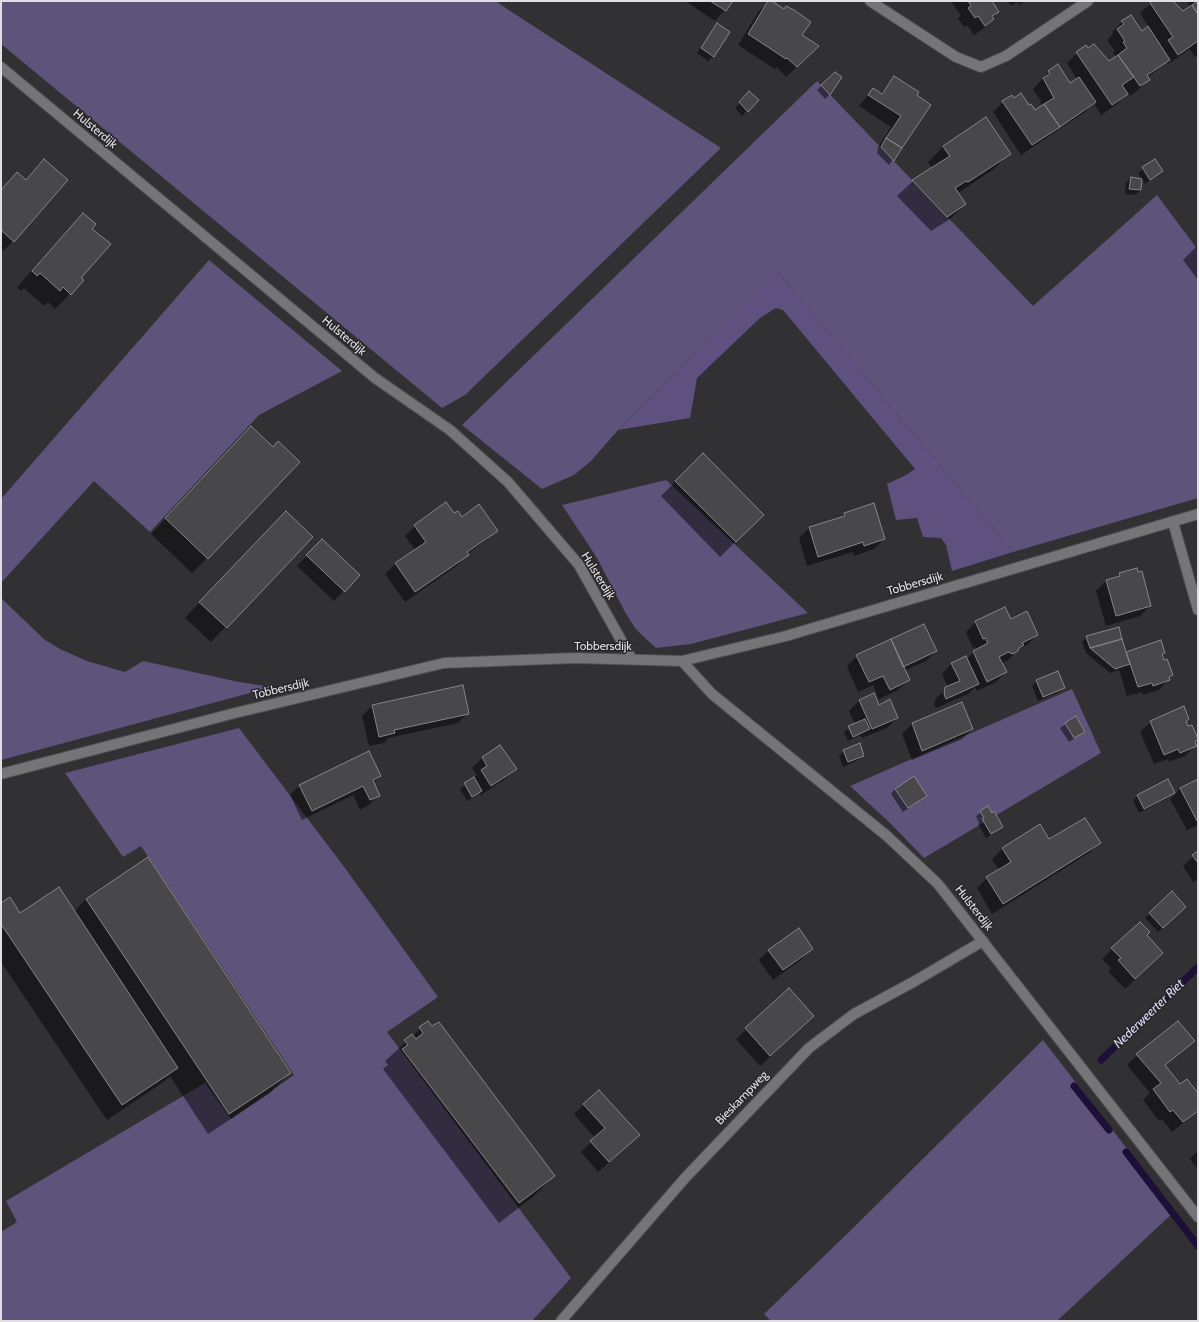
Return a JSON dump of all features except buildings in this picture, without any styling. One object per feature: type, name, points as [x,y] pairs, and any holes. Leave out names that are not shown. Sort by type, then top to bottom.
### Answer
[{"type":"street","points":[[870,1],[956,57],[981,67],[1006,56],[1088,1]]},
{"type":"street","name":"Hulsterdijk","points":[[1,67],[375,378],[450,430],[508,482],[579,565],[631,658]]},
{"type":"street","name":"Tobbersdijk","points":[[1,774],[235,713],[444,663],[575,658],[631,658],[682,661],[786,636],[1198,514]]},
{"type":"street","points":[[1173,522],[1198,610]]},
{"type":"street","name":"Hulsterdijk","points":[[682,661],[712,694],[887,836],[938,884],[1198,1217]]},
{"type":"street","name":"Bieskampweg","points":[[561,1321],[685,1178],[809,1048],[854,1014],[915,981],[982,941]]},
{"type":"shaded area","points":[[1,1],[495,1],[721,148],[465,395],[442,408],[1,44]]},
{"type":"shaded area","points":[[817,81],[1033,306],[1157,195],[1198,250],[1198,498],[1013,552],[778,272],[618,430],[591,461],[574,475],[542,489],[462,425]]},
{"type":"shaded area","points":[[209,260],[342,371],[259,415],[150,532],[94,481],[1,583],[1,499]]},
{"type":"shaded area","points":[[778,272],[1013,552],[952,571],[946,545],[941,538],[923,537],[917,518],[896,520],[887,484],[915,469],[783,310],[776,308],[760,318],[697,378],[690,418],[618,430]]},
{"type":"shaded area","points":[[666,480],[808,613],[691,644],[656,648],[645,638],[635,628],[625,612],[597,558],[562,505]]},
{"type":"shaded area","points":[[1,598],[45,640],[60,649],[87,661],[125,672],[143,661],[239,682],[272,687],[1,760]]},
{"type":"shaded area","points":[[1072,689],[1101,753],[924,858],[891,824],[850,786]]},
{"type":"shaded area","points":[[239,728],[345,868],[438,997],[387,1032],[571,1278],[532,1321],[1,1321],[1,1232],[17,1222],[6,1201],[205,1083],[231,1119],[294,1075],[141,846],[123,857],[65,773]]},
{"type":"shaded area","points":[[1043,1040],[1175,1211],[1057,1321],[771,1321],[764,1314]]},
{"type":"waterway","name":"Nederweerter Riet","points":[[1101,1060],[1198,967]]},
{"type":"waterway","name":"Nederweerter Riet","points":[[1074,1086],[1109,1130]]},
{"type":"waterway","name":"Nederweerter Riet","points":[[1126,1152],[1198,1246]]}]
